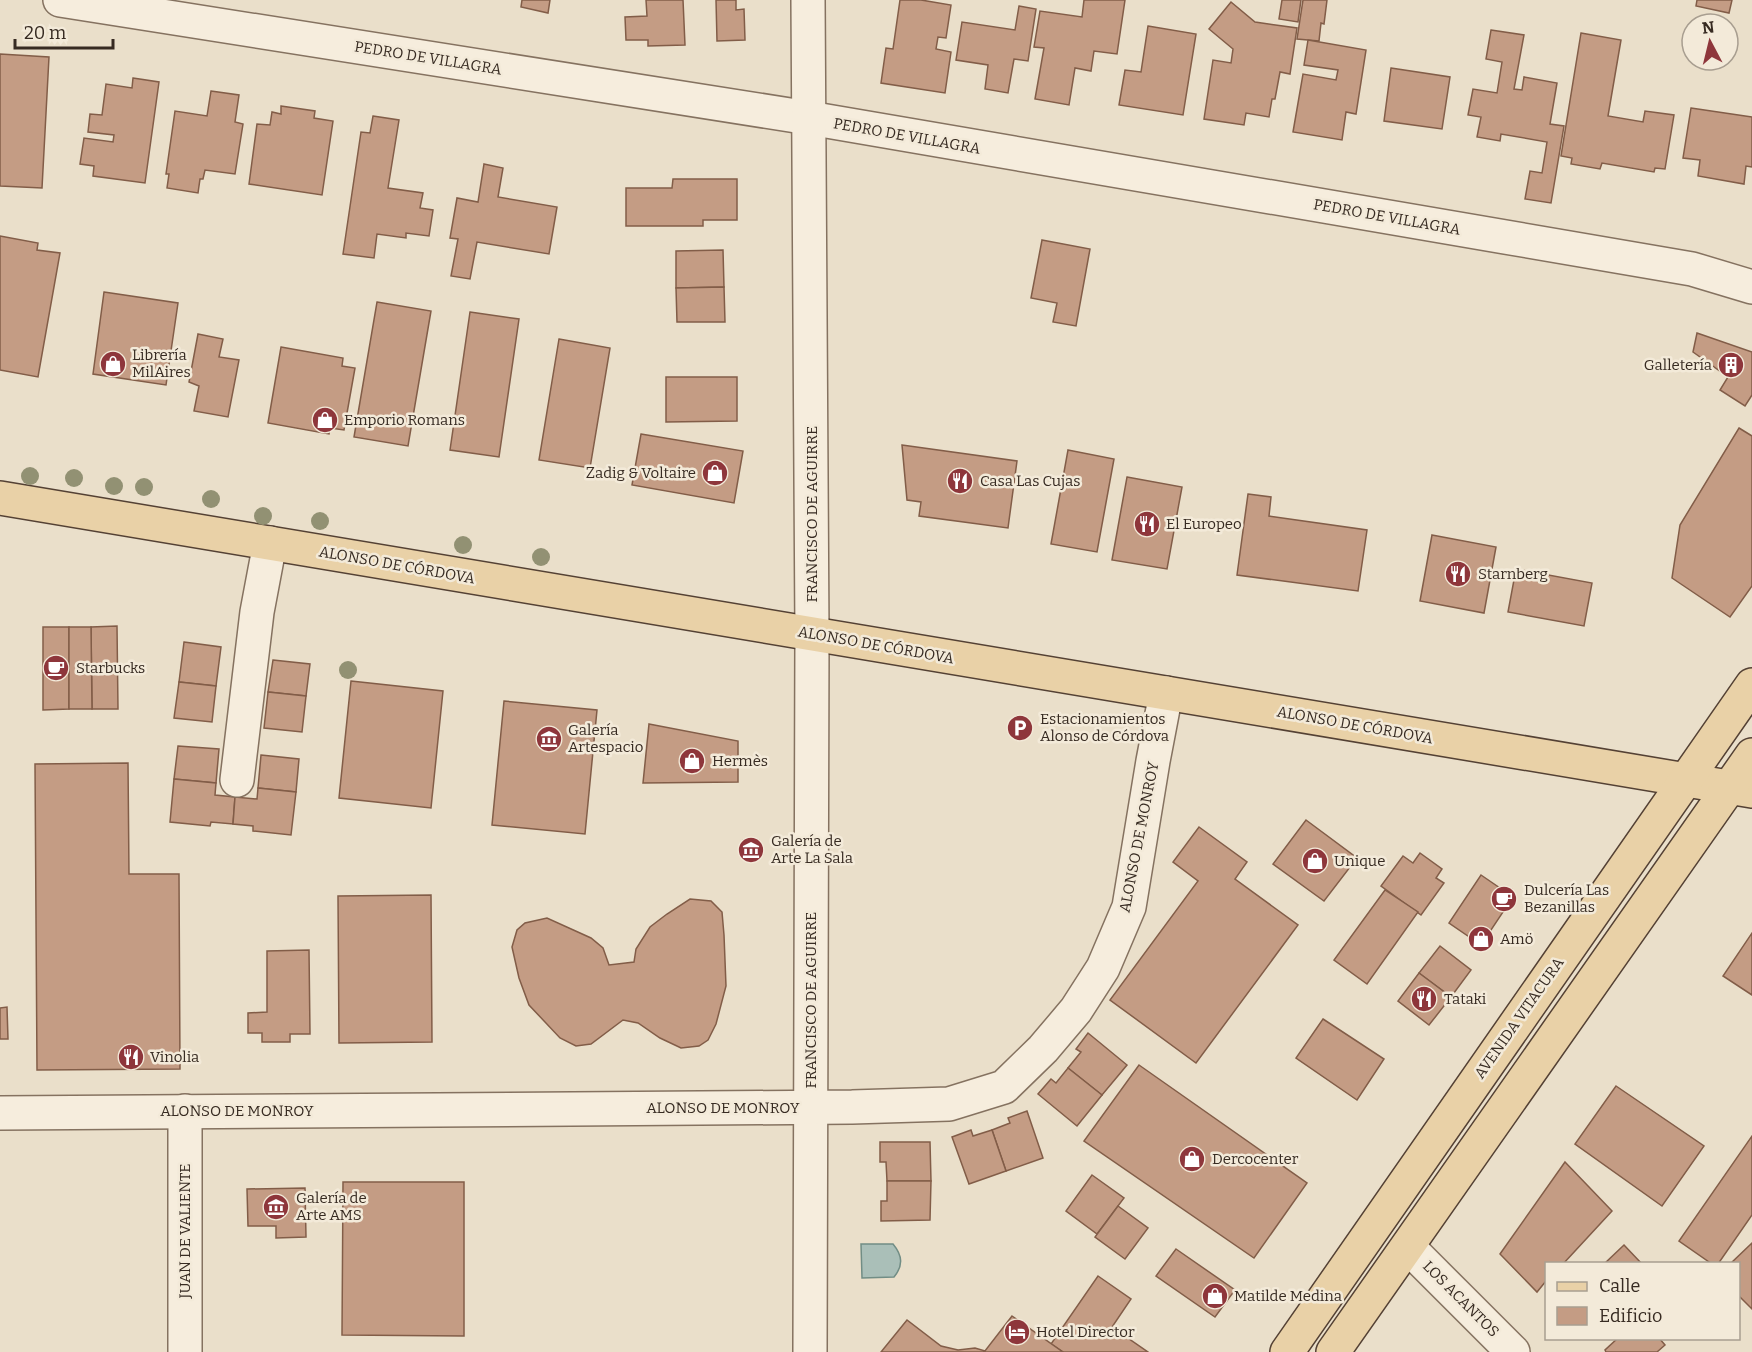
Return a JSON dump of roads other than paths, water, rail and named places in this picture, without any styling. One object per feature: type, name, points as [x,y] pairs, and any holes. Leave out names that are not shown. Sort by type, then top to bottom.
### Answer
[{"type":"main road","name":"ALONSO DE CÓRDOVA","points":[[0,498],[1740,789]]},
{"type":"main road","name":"AVENIDA VITACURA","points":[[1287,1352],[1752,685]]},
{"type":"main road","points":[[1333,1352],[1740,789],[1752,755]]},
{"type":"street","name":"PEDRO DE VILLAGRA","points":[[60,0],[809,118],[1692,269],[1752,287]]},
{"type":"street","name":"FRANCISCO DE AGUIRRE","points":[[808,0],[812,634],[810,1352]]},
{"type":"street","points":[[237,780],[257,612],[270,543]]},
{"type":"street","name":"ALONSO DE MONROY","points":[[0,1113],[811,1108],[949,1104],[1004,1087],[1043,1049],[1076,1010],[1103,968],[1130,906],[1166,693]]},
{"type":"street","name":"JUAN DE VALIENTE","points":[[185,1111],[185,1352]]},
{"type":"street","name":"LOS ACANTOS","points":[[1408,1247],[1513,1352]]},
{"type":"water","points":[[861,1244],[893,1244],[901,1261],[894,1277],[862,1278]]},
{"type":"place","name":"Librería MilAires","points":[[113,364]]},
{"type":"place","name":"Galletería","points":[[1731,365]]},
{"type":"place","name":"Emporio Romans","points":[[325,420]]},
{"type":"place","name":"Zadig & Voltaire","points":[[715,473]]},
{"type":"place","name":"Casa Las Cujas","points":[[960,481]]},
{"type":"place","name":"El Europeo","points":[[1147,524]]},
{"type":"place","name":"Starnberg","points":[[1458,574]]},
{"type":"place","name":"Starbucks","points":[[56,668]]},
{"type":"place","name":"Estacionamientos Alonso de Córdova","points":[[1020,728]]},
{"type":"place","name":"Galería Artespacio","points":[[549,739]]},
{"type":"place","name":"Hermès","points":[[692,761]]},
{"type":"place","name":"Galería de Arte La Sala","points":[[751,850]]},
{"type":"place","name":"Unique","points":[[1315,861]]},
{"type":"place","name":"Dulcería Las Bezanillas","points":[[1504,899]]},
{"type":"place","name":"Amö","points":[[1481,939]]},
{"type":"place","name":"Tataki","points":[[1424,999]]},
{"type":"place","name":"Vinolia","points":[[131,1057]]},
{"type":"place","name":"Dercocenter","points":[[1192,1159]]},
{"type":"place","name":"Galería de Arte AMS","points":[[276,1207]]},
{"type":"place","name":"Matilde Medina","points":[[1215,1296]]},
{"type":"place","name":"Hotel Director","points":[[1017,1332]]}]
